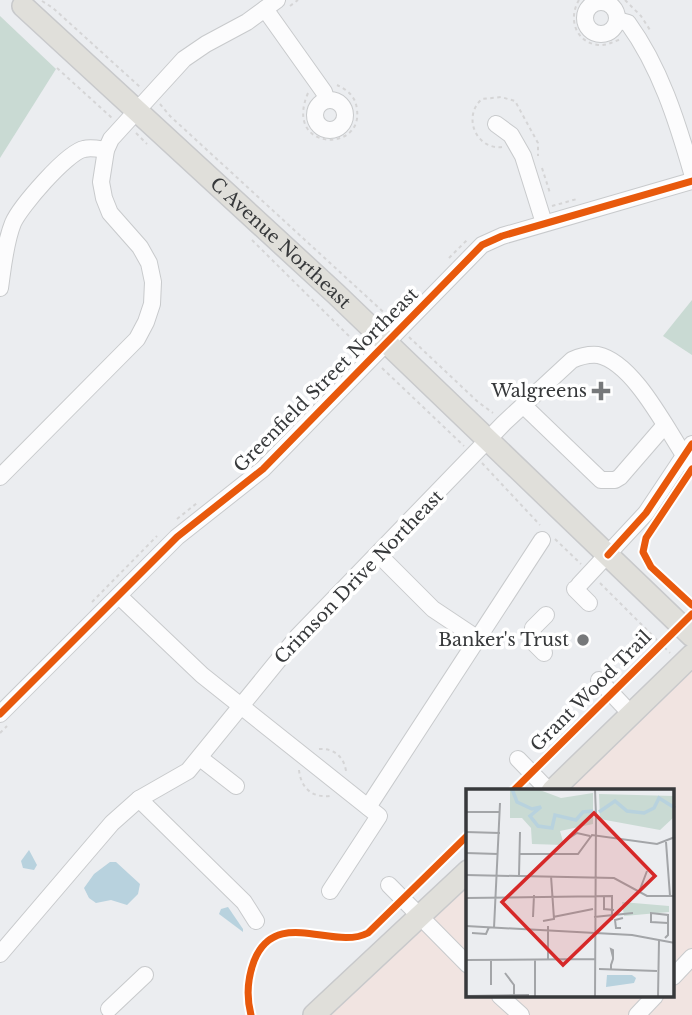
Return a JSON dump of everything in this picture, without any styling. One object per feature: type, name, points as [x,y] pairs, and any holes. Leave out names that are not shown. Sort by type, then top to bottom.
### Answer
[{"type":"main road","name":"C Avenue Northeast","points":[[27,2],[134,119],[387,344],[686,631]]},
{"type":"main road","points":[[552,789],[692,655]]},
{"type":"main road","points":[[314,1015],[466,874]]},
{"type":"street","points":[[0,477],[137,339],[152,304],[153,282],[149,263],[140,247],[110,213],[104,198],[101,182],[106,150],[111,139],[134,119],[184,60],[271,4],[324,92],[326,100]]},
{"type":"street","points":[[617,20],[628,23],[651,61],[671,107],[692,173]]},
{"type":"street","points":[[496,124],[511,135],[523,156],[544,223]]},
{"type":"street","points":[[0,288],[8,242],[18,213],[60,164],[72,155],[83,149],[106,150]]},
{"type":"street","name":"Greenfield Street Northeast","points":[[0,714],[177,537],[263,469],[482,245],[544,223],[692,181]]},
{"type":"street","name":"Crimson Drive Northeast","points":[[0,954],[112,823],[139,799],[188,771],[298,636],[523,405],[572,360],[585,355],[599,355],[612,360],[639,386],[689,456]]},
{"type":"street","points":[[523,405],[601,480],[615,480],[620,477],[666,425]]},
{"type":"street","points":[[589,603],[581,583],[646,513],[689,456]]},
{"type":"street","points":[[368,807],[542,540]]},
{"type":"street","points":[[378,554],[433,609],[478,639]]},
{"type":"street","points":[[119,596],[202,675],[379,816],[331,891]]},
{"type":"street","points":[[544,653],[530,645],[533,628],[546,615]]},
{"type":"street","points":[[599,680],[631,714]]},
{"type":"street","points":[[200,758],[236,786]]},
{"type":"street","points":[[518,759],[548,789]]},
{"type":"street","points":[[139,799],[244,902],[256,921]]},
{"type":"street","points":[[389,885],[466,963]]},
{"type":"street","points":[[674,976],[692,957]]},
{"type":"street","points":[[110,1009],[145,975]]},
{"type":"street","points":[[502,998],[521,1015]]},
{"type":"street","points":[[637,1015],[653,998]]},
{"type":"path","points":[[579,0],[573,13],[573,23],[583,39],[598,45],[618,40],[625,43]]},
{"type":"path","points":[[27,2],[53,8],[141,88]]},
{"type":"path","points":[[57,68],[116,120]]},
{"type":"path","points":[[159,103],[393,321]]},
{"type":"path","points":[[106,124],[111,117]]},
{"type":"path","points":[[134,119],[137,134],[146,143]]},
{"type":"path","points":[[132,138],[137,134]]},
{"type":"path","points":[[245,233],[365,352]]},
{"type":"path","points":[[409,336],[496,416]]},
{"type":"path","points":[[379,365],[467,450]]},
{"type":"path","points":[[481,462],[521,506],[581,583],[662,644]]},
{"type":"path","points":[[317,750],[327,749],[337,753],[345,762],[346,774]]},
{"type":"path","points":[[299,770],[301,782],[309,791],[320,796],[331,795]]},
{"type":"shaded area","points":[[0,16],[56,69],[0,158]]},
{"type":"shaded area","points":[[692,300],[692,355],[663,336]]},
{"type":"shaded area","points":[[692,655],[692,1015],[314,1015],[466,873],[466,998],[674,998],[674,789],[554,789]]},
{"type":"water","points":[[29,850],[37,865],[34,870],[23,868],[21,861]]},
{"type":"water","points":[[110,862],[116,862],[140,884],[138,894],[127,905],[111,900],[96,903],[89,898],[84,888],[94,874]]},
{"type":"water","points":[[228,907],[243,932],[219,914],[221,909]]},
{"type":"cycle path","points":[[0,714],[177,537],[263,469],[482,245],[502,236],[692,181]]},
{"type":"cycle path","points":[[608,555],[646,513],[692,444]]},
{"type":"cycle path","points":[[692,469],[646,538],[643,552],[651,567],[692,605]]},
{"type":"cycle path","name":"Grant Wood Trail","points":[[515,789],[692,614]]},
{"type":"cycle path","points":[[251,1015],[248,1001],[249,981],[254,961],[264,945],[276,936],[291,933],[339,937],[368,933],[466,837]]},
{"type":"place","name":"Walgreens","points":[[601,391]]},
{"type":"place","name":"Banker's Trust","points":[[583,640]]}]
